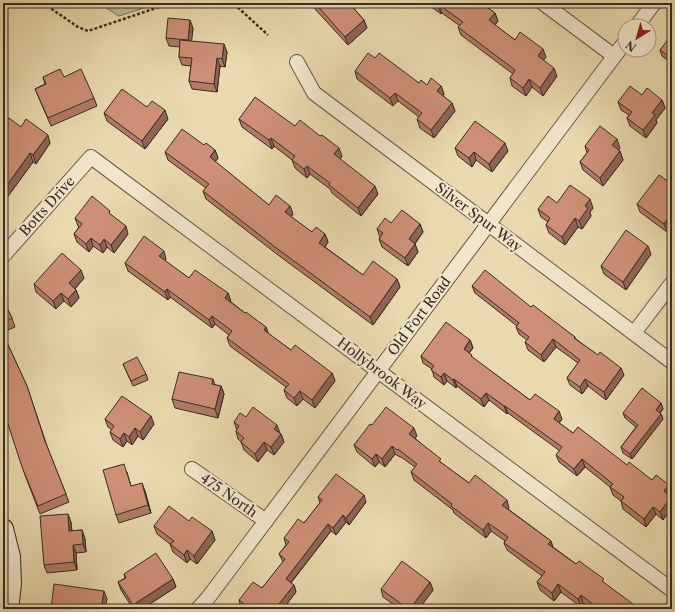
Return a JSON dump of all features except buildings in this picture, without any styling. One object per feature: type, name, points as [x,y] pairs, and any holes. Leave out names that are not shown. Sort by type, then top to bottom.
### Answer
[{"type":"street","points":[[543,3],[614,56]]},
{"type":"street","points":[[643,18],[654,3]]},
{"type":"street","name":"Old Fort Road","points":[[198,609],[266,521],[617,52]]},
{"type":"street","name":"Silver Spur Way","points":[[297,62],[314,93],[672,362]]},
{"type":"street","name":"Botts Drive","points":[[3,256],[91,157]]},
{"type":"street","name":"Hollybrook Way","points":[[91,157],[378,371],[670,582]]},
{"type":"street","points":[[634,334],[672,283]]},
{"type":"street","name":"475 North","points":[[192,469],[266,521]]},
{"type":"street","points":[[3,529],[10,557],[11,584],[8,609]]},
{"type":"path","points":[[43,3],[78,27],[88,31],[171,3]]},
{"type":"path","points":[[206,3],[216,6],[236,4],[268,35]]},
{"type":"green space","points":[[98,3],[159,3],[119,16]]}]
